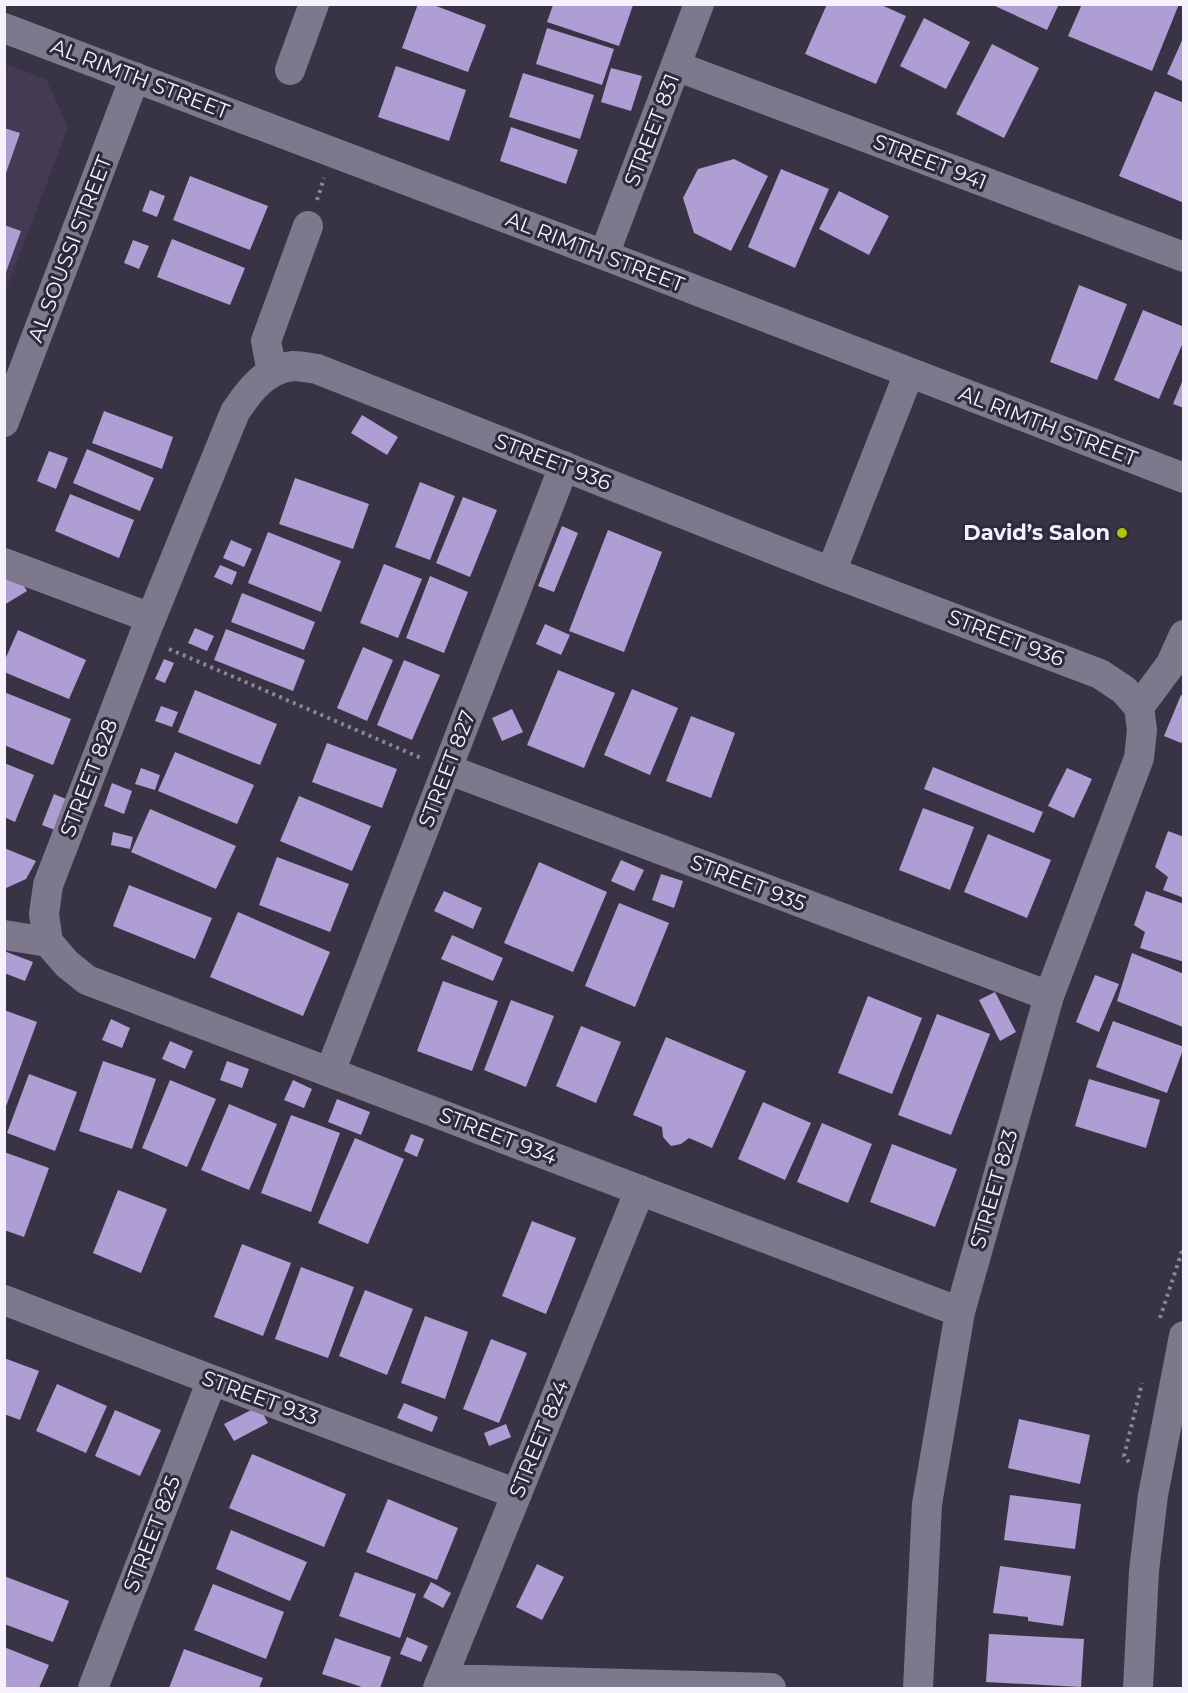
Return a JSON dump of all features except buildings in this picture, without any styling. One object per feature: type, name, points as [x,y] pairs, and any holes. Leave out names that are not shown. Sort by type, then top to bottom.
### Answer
[{"type":"street","points":[[290,70],[314,4]]},
{"type":"street","name":"STREET 831","points":[[604,255],[699,4]]},
{"type":"street","name":"AL RIMTH STREET","points":[[4,28],[1184,478]]},
{"type":"street","name":"STREET 941","points":[[676,66],[1184,257]]},
{"type":"street","name":"AL SOUSSI STREET","points":[[4,422],[135,77]]},
{"type":"street","points":[[272,372],[266,341],[308,226]]},
{"type":"street","name":"STREET 936","points":[[272,372],[294,366],[317,369],[831,572],[1100,674],[1124,690],[1139,707]]},
{"type":"street","name":"STREET 828","points":[[48,942],[44,914],[48,885],[147,628],[236,412],[250,389],[272,372]]},
{"type":"street","points":[[831,572],[909,373]]},
{"type":"street","name":"STREET 827","points":[[330,1072],[564,466]]},
{"type":"street","points":[[4,563],[147,628]]},
{"type":"street","points":[[1139,707],[1172,664],[1184,634]]},
{"type":"street","name":"STREET 823","points":[[918,1689],[927,1504],[960,1312],[1049,996],[1139,758],[1143,730],[1139,707]]},
{"type":"street","name":"STREET 935","points":[[447,769],[1049,996]]},
{"type":"street","points":[[4,935],[48,942]]},
{"type":"street","name":"STREET 934","points":[[48,942],[67,964],[87,980],[960,1312]]},
{"type":"street","name":"STREET 824","points":[[440,1684],[640,1190]]},
{"type":"street","name":"STREET 933","points":[[4,1300],[517,1494]]},
{"type":"street","points":[[1138,1689],[1144,1571],[1153,1495],[1184,1336]]},
{"type":"street","name":"STREET 825","points":[[93,1689],[212,1380]]},
{"type":"street","points":[[440,1684],[771,1689]]},
{"type":"path","points":[[308,226],[333,152]]},
{"type":"path","points":[[147,628],[447,769]]},
{"type":"shaded area","points":[[5,64],[46,79],[68,127],[5,293]]},
{"type":"place","name":"David’s Salon","points":[[1122,533]]}]
